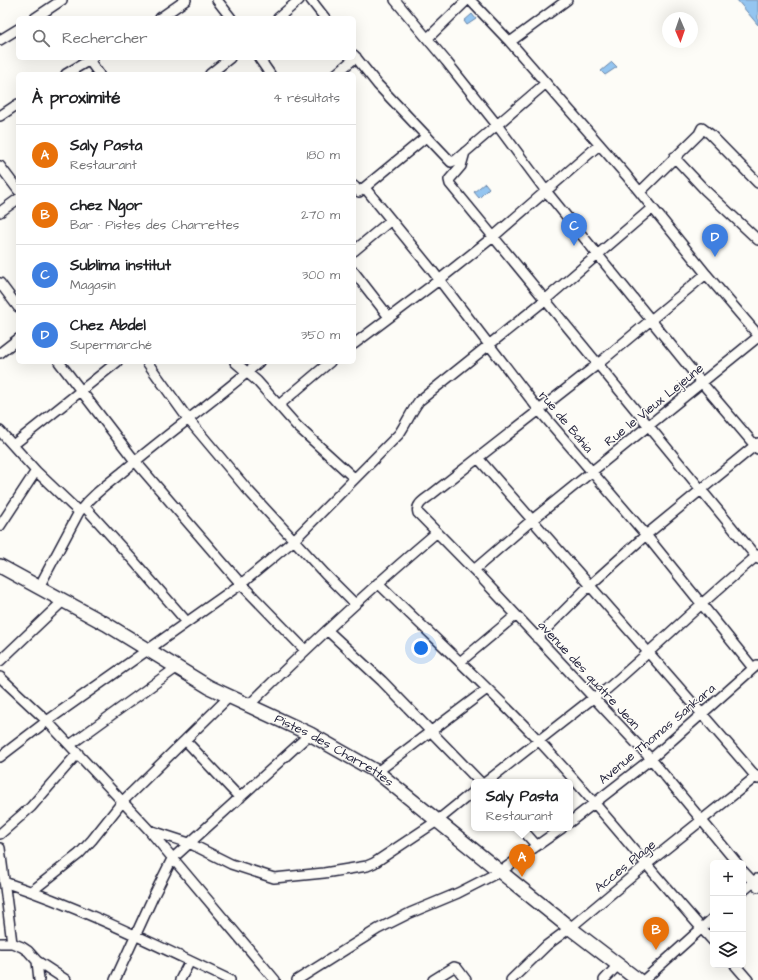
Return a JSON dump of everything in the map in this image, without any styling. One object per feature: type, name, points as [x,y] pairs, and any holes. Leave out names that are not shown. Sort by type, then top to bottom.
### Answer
[{"type":"main road","name":"Pistes des Charrettes","points":[[0,566],[106,624],[146,650],[209,687],[310,734],[377,772],[570,928],[638,980]]},
{"type":"street","points":[[38,16],[62,0]]},
{"type":"street","points":[[163,16],[186,0]]},
{"type":"street","points":[[217,0],[229,16]]},
{"type":"street","points":[[280,16],[299,0]]},
{"type":"street","points":[[311,0],[323,16]]},
{"type":"street","points":[[395,0],[428,38],[546,190],[702,383],[757,446],[646,535],[589,586],[537,638]]},
{"type":"street","points":[[428,38],[467,0]]},
{"type":"street","points":[[470,0],[510,42],[640,192],[758,336]]},
{"type":"street","points":[[510,42],[567,0]]},
{"type":"street","points":[[0,40],[16,30]]},
{"type":"street","points":[[356,57],[378,85],[450,161],[455,161],[546,83]]},
{"type":"street","points":[[69,72],[89,60]]},
{"type":"street","points":[[92,60],[98,72]]},
{"type":"street","points":[[212,72],[228,60]]},
{"type":"street","points":[[260,60],[269,72]]},
{"type":"street","points":[[338,72],[351,60]]},
{"type":"street","points":[[0,116],[16,105]]},
{"type":"street","points":[[640,192],[699,134],[702,128],[710,134],[758,183]]},
{"type":"street","points":[[356,188],[359,192],[365,188],[427,136]]},
{"type":"street","points":[[356,342],[493,237],[599,145]]},
{"type":"street","points":[[465,152],[461,166],[449,182],[544,300],[757,557],[713,592],[702,604],[607,689],[593,698],[490,779]]},
{"type":"street","points":[[674,157],[705,190],[758,240]]},
{"type":"street","points":[[0,166],[16,187]]},
{"type":"street","name":"rue de Bahia","points":[[365,188],[439,280],[539,410],[756,666]]},
{"type":"street","points":[[0,212],[16,200]]},
{"type":"street","points":[[0,757],[47,721],[241,584],[293,541],[399,434],[411,411],[419,401],[599,255],[652,208]]},
{"type":"street","points":[[356,249],[391,220]]},
{"type":"street","points":[[706,274],[598,364],[478,458],[757,777]]},
{"type":"street","points":[[356,275],[389,317]]},
{"type":"street","points":[[0,283],[3,294],[16,305]]},
{"type":"street","name":"Rue le Vieux Lejeune","points":[[474,570],[532,520],[758,336]]},
{"type":"street","points":[[0,353],[16,341]]},
{"type":"street","points":[[60,364],[135,461],[241,584],[305,650]]},
{"type":"street","points":[[13,445],[114,364]]},
{"type":"street","points":[[148,364],[188,419],[246,488],[293,541],[356,604]]},
{"type":"street","points":[[238,364],[248,372],[297,426],[354,478]]},
{"type":"street","points":[[39,587],[82,509],[135,461],[204,408],[257,364]]},
{"type":"street","points":[[279,405],[324,364]]},
{"type":"street","points":[[0,431],[36,471],[82,509],[132,559],[186,622]]},
{"type":"street","name":"avenue des quatre Jean","points":[[478,458],[418,506],[418,513],[474,570],[515,616],[651,759],[734,860]]},
{"type":"street","points":[[0,526],[36,471]]},
{"type":"street","points":[[248,706],[305,650],[436,532]]},
{"type":"street","points":[[378,583],[540,741],[596,803],[710,937]]},
{"type":"street","points":[[0,661],[63,601]]},
{"type":"street","points":[[460,662],[515,616]]},
{"type":"street","points":[[327,630],[382,681],[477,779]]},
{"type":"street","name":"Avenue Thomas Sankara","points":[[573,820],[651,759],[756,666]]},
{"type":"street","points":[[70,744],[176,668]]},
{"type":"street","points":[[0,678],[47,721],[123,801],[275,980]]},
{"type":"street","points":[[377,772],[487,689]]},
{"type":"street","points":[[32,891],[79,854],[123,801],[229,697]]},
{"type":"street","points":[[115,980],[172,859],[310,734]]},
{"type":"street","points":[[185,740],[240,798]]},
{"type":"street","points":[[0,834],[31,807],[78,753]]},
{"type":"street","name":"Acces Plage","points":[[511,980],[547,945],[757,777]]},
{"type":"street","points":[[149,830],[189,843],[238,866],[263,875],[274,878],[283,878],[367,866],[437,821],[471,793]]},
{"type":"street","points":[[524,831],[537,846]]},
{"type":"street","points":[[297,980],[378,929],[410,913],[458,893],[501,871],[558,831]]},
{"type":"street","points":[[0,848],[12,943]]},
{"type":"street","points":[[746,874],[756,882],[746,889]]},
{"type":"street","points":[[4,882],[32,891],[135,935],[230,980]]},
{"type":"street","points":[[644,980],[710,921]]},
{"type":"street","points":[[0,943],[12,943],[22,946],[37,962],[66,980]]},
{"type":"street","points":[[37,962],[39,980]]},
{"type":"street","points":[[180,980],[190,962]]},
{"type":"street","points":[[604,980],[618,965]]},
{"type":"street","points":[[433,980],[454,967],[457,968],[466,980]]},
{"type":"street","points":[[738,968],[748,980]]},
{"type":"water","points":[[737,0],[758,0],[758,25]]},
{"type":"water","points":[[472,14],[476,19],[467,25],[464,21]]},
{"type":"water","points":[[612,62],[617,67],[605,75],[601,71]]},
{"type":"water","points":[[485,183],[489,188],[479,198],[474,192]]},
{"type":"place","name":"Sublima institut","points":[[574,246]]},
{"type":"place","name":"Chez Abdel","points":[[715,257]]},
{"type":"place","name":"Saly Pasta","points":[[522,877]]},
{"type":"place","name":"chez Ngor","points":[[656,950]]}]
